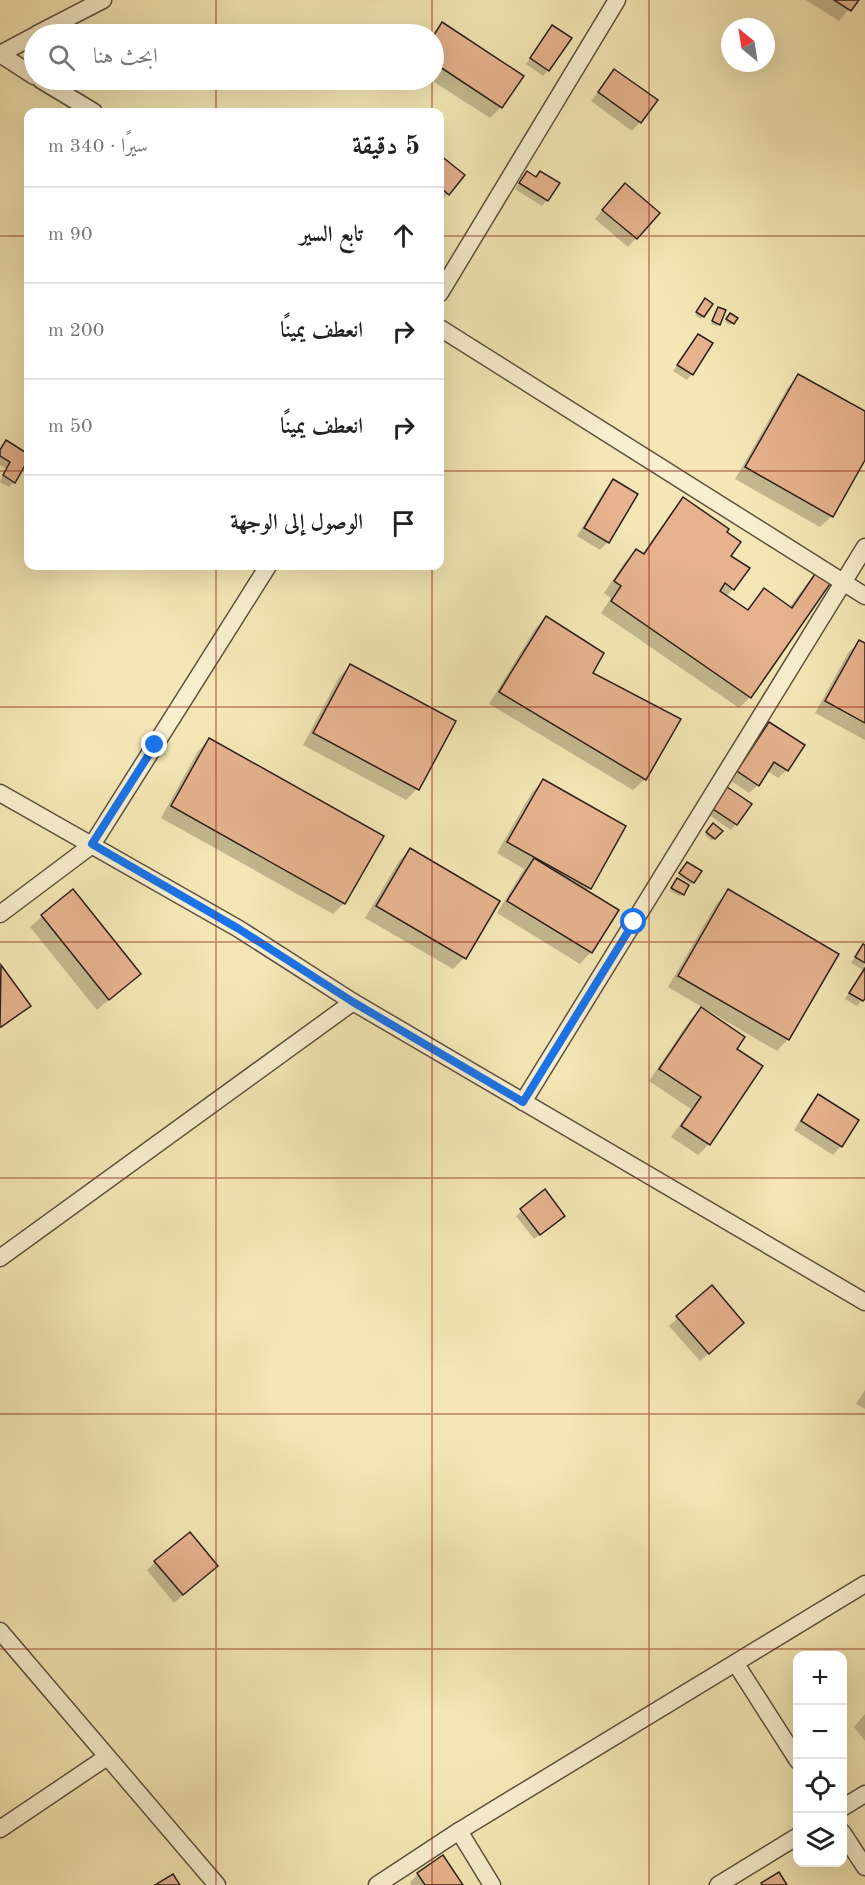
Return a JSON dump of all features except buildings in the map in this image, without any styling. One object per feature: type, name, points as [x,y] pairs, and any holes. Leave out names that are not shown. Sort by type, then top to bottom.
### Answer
[{"type":"street","points":[[57,24],[103,0]]},
{"type":"street","points":[[444,286],[617,0]]},
{"type":"street","points":[[24,41],[0,54],[24,70]]},
{"type":"street","points":[[58,90],[87,108]]},
{"type":"street","points":[[444,330],[865,596]]},
{"type":"street","points":[[523,1102],[865,547]]},
{"type":"street","points":[[0,914],[92,844],[265,570]]},
{"type":"street","points":[[0,793],[239,929],[353,1002],[865,1302]]},
{"type":"street","points":[[0,1258],[353,1002]]},
{"type":"street","points":[[377,1885],[459,1831],[865,1584]]},
{"type":"street","points":[[0,1631],[218,1885]]},
{"type":"street","points":[[736,1664],[797,1759]]},
{"type":"street","points":[[0,1829],[107,1757]]},
{"type":"street","points":[[847,1805],[865,1794]]},
{"type":"street","points":[[459,1831],[492,1885]]},
{"type":"street","points":[[847,1838],[865,1867]]},
{"type":"street","points":[[718,1885],[793,1839]]},
{"type":"route","points":[[155,745],[92,844],[239,929],[353,1002],[523,1102],[634,922]]}]
